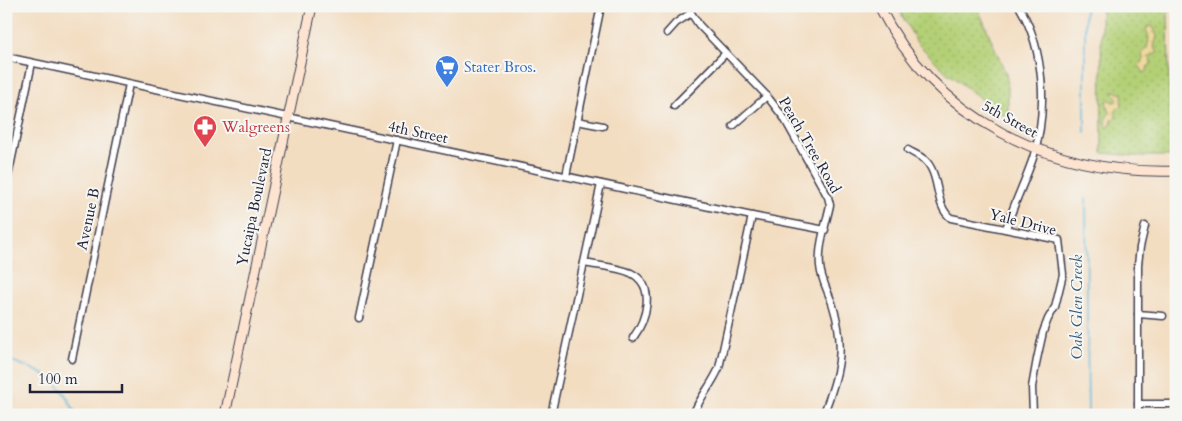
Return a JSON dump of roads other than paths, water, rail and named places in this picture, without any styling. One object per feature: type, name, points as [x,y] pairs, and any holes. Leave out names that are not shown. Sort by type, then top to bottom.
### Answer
[{"type":"main road","name":"Yucaipa Boulevard","points":[[225,415],[312,6]]},
{"type":"main road","name":"5th Street","points":[[879,6],[892,31],[937,86],[959,105],[986,123],[1036,149],[1056,156],[1105,168],[1176,171]]},
{"type":"street","points":[[566,176],[601,6]]},
{"type":"street","points":[[1006,229],[1036,149],[1041,124],[1040,73],[1027,19],[1019,6]]},
{"type":"street","name":"Peach Tree Road","points":[[667,33],[689,10],[699,26],[767,96],[784,118],[828,197],[830,205],[820,255],[820,268],[839,324],[841,357],[836,382],[823,415]]},
{"type":"street","points":[[674,106],[725,54]]},
{"type":"street","name":"4th Street","points":[[6,57],[825,230]]},
{"type":"street","points":[[6,186],[32,63]]},
{"type":"street","name":"Avenue B","points":[[72,359],[130,84]]},
{"type":"street","points":[[733,126],[767,96]]},
{"type":"street","points":[[577,120],[603,126]]},
{"type":"street","points":[[359,318],[397,140]]},
{"type":"street","name":"Yale Drive","points":[[908,150],[926,161],[935,177],[945,214],[951,218],[1060,240],[1063,274],[1055,307],[1043,332],[1037,359],[1032,386],[1033,415]]},
{"type":"street","points":[[552,415],[601,184]]},
{"type":"street","points":[[693,415],[698,402],[714,378],[718,368],[752,216]]},
{"type":"street","points":[[1138,415],[1140,247],[1145,226]]},
{"type":"street","points":[[584,263],[630,273],[644,285],[647,296],[645,313],[640,328],[633,338]]},
{"type":"street","points":[[1138,314],[1163,316]]},
{"type":"street","points":[[1138,404],[1176,404]]},
{"type":"waterway","name":"Oak Glen Creek","points":[[1085,6],[1085,132]]},
{"type":"waterway","name":"Oak Glen Creek","points":[[1086,199],[1088,415]]},
{"type":"waterway","points":[[6,359],[40,372],[49,378],[63,392],[76,415]]},
{"type":"place","name":"Stater Bros.","points":[[447,88]]},
{"type":"place","name":"Walgreens","points":[[205,148]]}]
